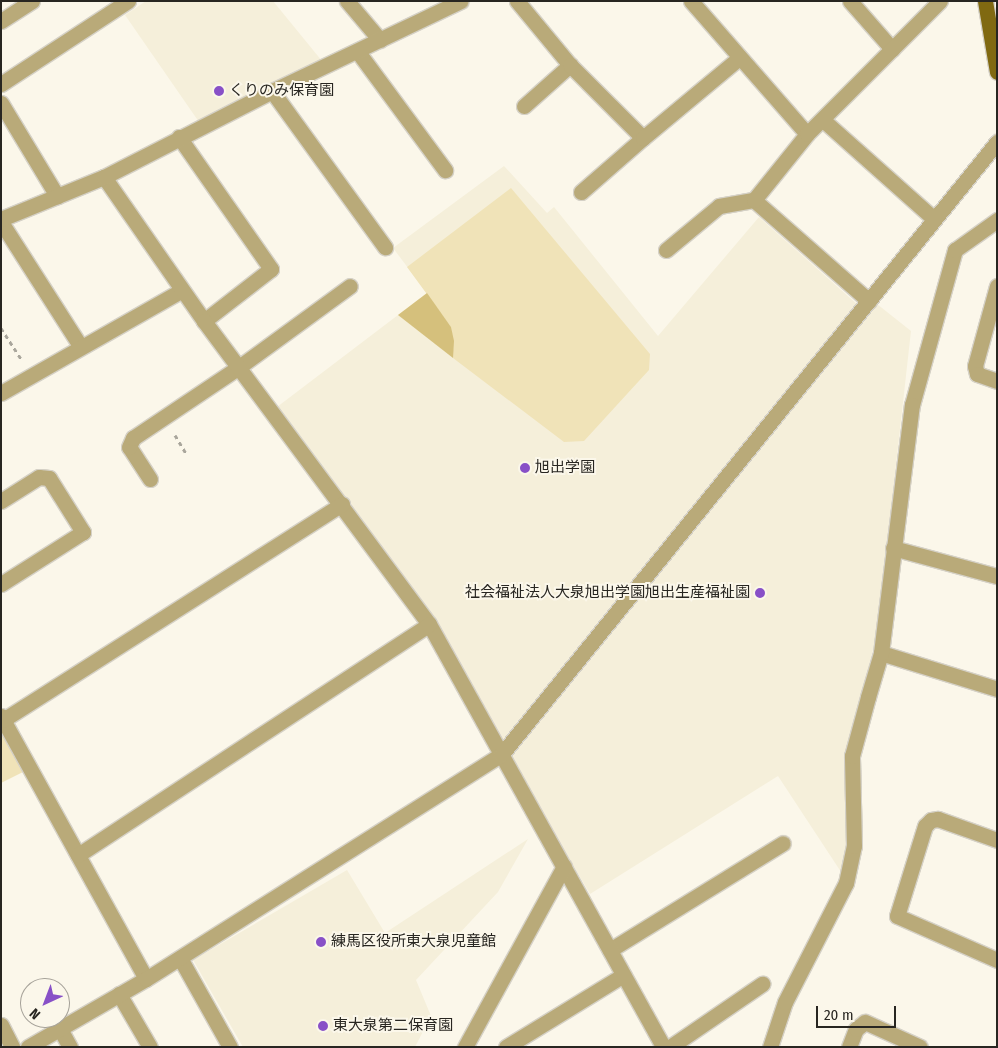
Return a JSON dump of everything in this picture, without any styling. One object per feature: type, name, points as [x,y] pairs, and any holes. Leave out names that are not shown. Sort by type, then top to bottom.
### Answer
[{"type":"main road","points":[[985,1],[997,72]]},
{"type":"street","points":[[1,21],[32,1]]},
{"type":"street","points":[[1,84],[128,1]]},
{"type":"street","points":[[347,1],[380,40]]},
{"type":"street","points":[[82,347],[1,221],[104,177],[272,91],[358,52],[461,1]]},
{"type":"street","points":[[517,1],[570,65],[643,138]]},
{"type":"street","points":[[691,1],[807,134]]},
{"type":"street","points":[[850,1],[892,50]]},
{"type":"street","points":[[666,250],[718,206],[754,200],[807,134],[940,1]]},
{"type":"street","points":[[358,52],[445,170]]},
{"type":"street","points":[[581,192],[739,58]]},
{"type":"street","points":[[524,106],[570,65]]},
{"type":"street","points":[[272,91],[386,247]]},
{"type":"street","points":[[1,103],[57,196]]},
{"type":"street","points":[[822,120],[934,218]]},
{"type":"street","points":[[179,137],[271,269],[204,321]]},
{"type":"street","points":[[28,1047],[180,958],[501,754],[997,142]]},
{"type":"street","points":[[104,177],[204,321],[342,504],[429,624],[564,866],[610,950],[622,976],[663,1047]]},
{"type":"street","points":[[754,200],[869,300]]},
{"type":"street","points":[[770,1047],[785,1002],[846,883],[854,846],[852,756],[880,653],[912,405],[955,250],[997,220]]},
{"type":"street","points":[[150,479],[130,446],[133,438],[239,367],[350,286]]},
{"type":"street","points":[[997,286],[976,366],[977,374],[997,381]]},
{"type":"street","points":[[1,393],[182,290]]},
{"type":"street","points":[[1,501],[39,477],[49,478],[83,532],[1,584]]},
{"type":"street","points":[[146,979],[2,718],[342,504]]},
{"type":"street","points":[[893,548],[997,576]]},
{"type":"street","points":[[78,855],[429,624]]},
{"type":"street","points":[[880,653],[997,689]]},
{"type":"street","points":[[997,840],[938,819],[931,820],[925,826],[897,916],[997,960]]},
{"type":"street","points":[[610,950],[783,844]]},
{"type":"street","points":[[465,1047],[564,866]]},
{"type":"street","points":[[180,958],[230,1047]]},
{"type":"street","points":[[506,1047],[622,976]]},
{"type":"street","points":[[670,1047],[762,984]]},
{"type":"street","points":[[119,994],[150,1047]]},
{"type":"street","points":[[849,1047],[856,1029],[866,1022],[920,1047]]},
{"type":"street","points":[[1,1025],[12,1047]]},
{"type":"street","points":[[60,1029],[70,1047]]},
{"type":"path","points":[[1,328],[32,376]]},
{"type":"shaded area","name":"くりのみ保育園","points":[[146,1],[273,1],[322,61],[199,122],[125,15]]},
{"type":"shaded area","name":"旭出学園","points":[[504,166],[547,213],[554,207],[658,336],[759,217],[858,305],[504,745],[448,641],[277,407],[427,293],[393,248]]},
{"type":"shaded area","points":[[511,188],[650,354],[649,370],[584,441],[564,442],[453,358],[451,327],[407,267]]},
{"type":"shaded area","points":[[427,293],[451,327],[454,341],[453,358],[398,315]]},
{"type":"shaded area","name":"社会福祉法人大泉旭出学園旭出生産福祉園","points":[[877,304],[911,331],[877,634],[848,749],[845,878],[778,776],[590,894],[509,757],[510,749]]},
{"type":"shaded area","points":[[1,728],[25,771],[1,783]]},
{"type":"shaded area","points":[[528,839],[498,892],[416,980],[431,1016],[415,1047],[243,1047],[193,960],[347,870],[385,933]]},
{"type":"place","name":"くりのみ保育園","points":[[219,91]]},
{"type":"place","name":"旭出学園","points":[[525,468]]},
{"type":"place","name":"社会福祉法人大泉旭出学園旭出生産福祉園","points":[[760,593]]},
{"type":"place","name":"練馬区役所東大泉児童館","points":[[321,942]]},
{"type":"place","name":"東大泉第二保育園","points":[[323,1026]]}]
